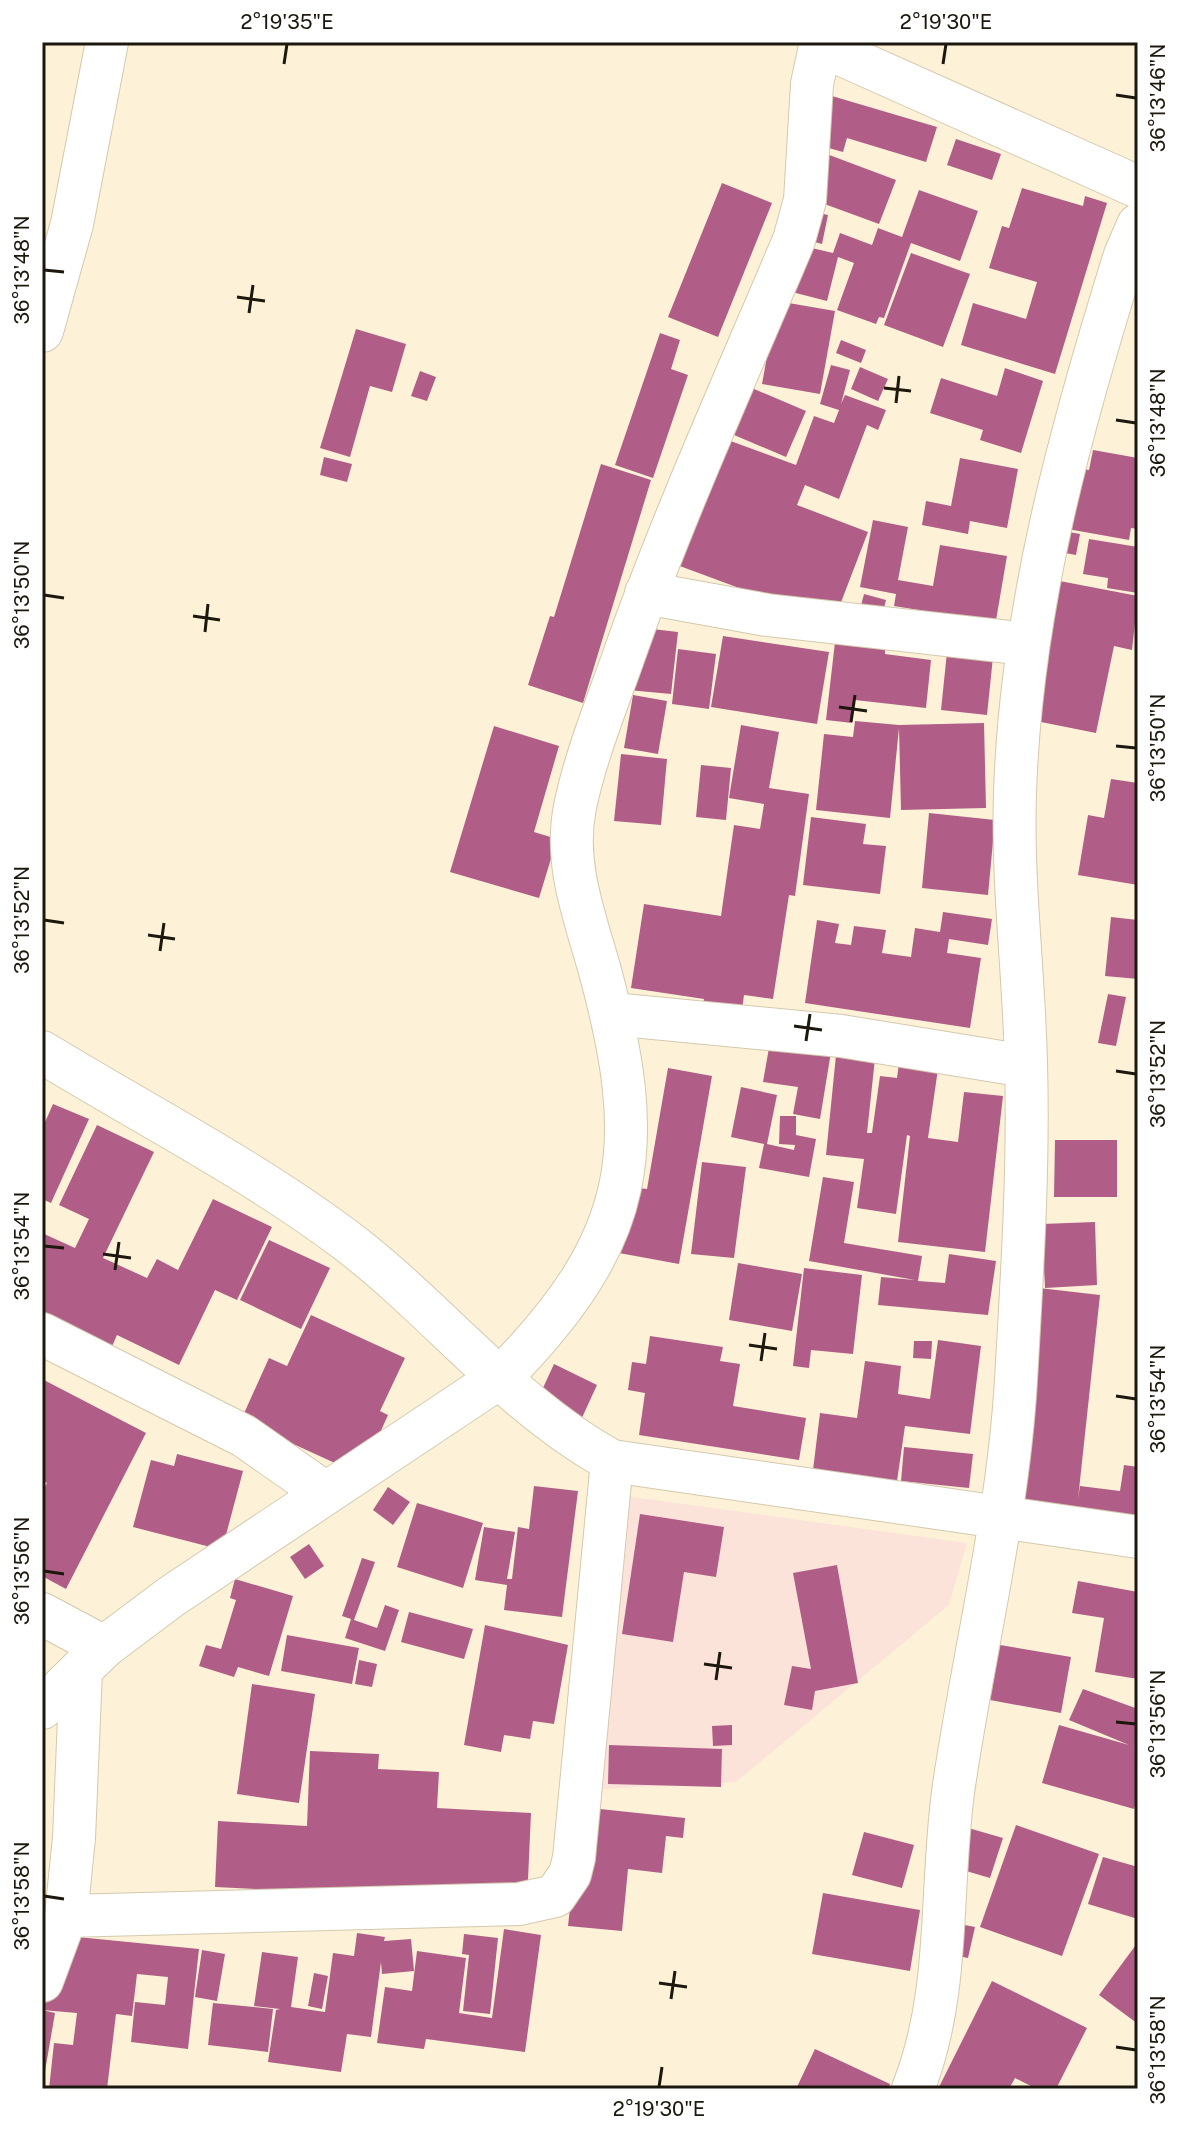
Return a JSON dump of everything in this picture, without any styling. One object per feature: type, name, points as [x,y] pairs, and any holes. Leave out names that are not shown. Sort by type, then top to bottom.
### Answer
[{"type":"street","points":[[42,331],[72,224],[107,42]]},
{"type":"street","points":[[42,1708],[93,1658],[324,1492],[502,1376],[546,1332],[599,1255],[625,1175],[626,1130],[612,1014],[586,923],[570,846],[575,807],[646,593],[794,240],[805,200],[812,84],[820,43],[1138,187]]},
{"type":"street","points":[[913,2089],[930,2034],[939,1990],[954,1788],[1003,1520],[1017,1354],[1026,1066],[1015,794],[1027,644],[1067,450],[1112,296],[1138,225]]},
{"type":"street","points":[[646,593],[767,615],[1027,644]]},
{"type":"street","points":[[612,1014],[841,1036],[1026,1066]]},
{"type":"street","points":[[42,1052],[304,1210],[408,1290],[557,1428],[612,1461],[1003,1520],[1138,1537]]},
{"type":"street","points":[[42,1334],[244,1436],[324,1492]]},
{"type":"street","points":[[66,1916],[519,1904],[555,1896],[570,1874],[574,1858],[612,1461]]},
{"type":"street","points":[[42,1614],[93,1658]]},
{"type":"street","points":[[42,1981],[66,1916],[93,1658]]},
{"type":"shaded area","points":[[625,1496],[967,1543],[949,1605],[736,1782],[603,1789]]},
{"type":"building","points":[[832,96],[937,127],[926,162],[847,138],[843,152],[818,145]]},
{"type":"building","points":[[956,139],[1001,154],[992,180],[947,165]]},
{"type":"building","points":[[816,150],[896,180],[879,224],[800,195]]},
{"type":"building","points":[[722,183],[772,203],[718,337],[668,317]]},
{"type":"building","points":[[1022,188],[1083,206],[1085,196],[1107,203],[1055,374],[961,345],[973,303],[1026,319],[1037,282],[989,268],[1002,226],[1009,228]]},
{"type":"building","points":[[919,190],[978,211],[960,261],[911,243],[884,318],[879,317],[876,324],[837,310],[854,263],[838,257],[827,301],[788,291],[799,245],[833,253],[840,233],[872,245],[878,228],[902,237]]},
{"type":"building","points":[[798,208],[828,215],[822,244],[791,236]]},
{"type":"building","points":[[911,253],[970,274],[943,347],[884,325]]},
{"type":"building","points":[[777,301],[835,311],[820,394],[762,384]]},
{"type":"building","points":[[356,329],[406,344],[392,392],[370,386],[350,457],[320,448]]},
{"type":"building","points":[[660,333],[680,340],[671,369],[688,375],[653,478],[615,465]]},
{"type":"building","points":[[841,340],[866,350],[861,363],[836,353]]},
{"type":"building","points":[[831,365],[850,370],[841,404],[845,395],[886,410],[878,430],[867,425],[839,499],[805,485],[797,505],[868,532],[833,623],[642,552],[678,457],[694,463],[706,432],[796,465],[814,416],[834,423],[839,410],[820,404]]},
{"type":"building","points":[[860,367],[888,379],[878,401],[851,389]]},
{"type":"building","points":[[1005,368],[1043,381],[1021,453],[980,440],[983,430],[930,413],[941,378],[997,396]]},
{"type":"building","points":[[420,371],[436,377],[427,401],[411,396]]},
{"type":"building","points":[[733,380],[806,411],[786,457],[713,426]]},
{"type":"building","points":[[1093,450],[1138,458],[1138,529],[1131,528],[1129,540],[1062,528],[1074,467],[1089,470]]},
{"type":"building","points":[[324,457],[352,464],[347,482],[320,475]]},
{"type":"building","points":[[960,458],[1018,469],[1007,528],[970,521],[968,534],[922,525],[926,501],[951,506]]},
{"type":"building","points":[[601,464],[651,480],[583,703],[528,685],[550,616],[554,617]]},
{"type":"building","points":[[873,520],[908,527],[898,580],[933,586],[940,545],[1007,556],[994,632],[923,620],[925,611],[894,606],[896,594],[860,587]]},
{"type":"building","points":[[1058,530],[1080,534],[1076,555],[1054,551]]},
{"type":"building","points":[[1089,539],[1138,547],[1138,593],[1107,588],[1108,578],[1083,574]]},
{"type":"building","points":[[1044,578],[1138,596],[1132,650],[1114,646],[1096,733],[1016,717]]},
{"type":"building","points":[[864,594],[886,600],[879,627],[857,621]]},
{"type":"building","points":[[635,627],[678,632],[671,694],[628,690]]},
{"type":"building","points":[[723,636],[829,652],[817,724],[711,707]]},
{"type":"building","points":[[835,642],[885,647],[885,654],[931,660],[926,708],[855,700],[852,723],[826,720]]},
{"type":"building","points":[[678,649],[716,654],[709,709],[672,704]]},
{"type":"building","points":[[947,652],[993,657],[987,715],[941,710]]},
{"type":"building","points":[[633,695],[667,701],[658,754],[624,748]]},
{"type":"building","points":[[855,721],[899,725],[984,723],[986,808],[901,810],[899,728],[890,818],[816,810],[824,734],[853,737]]},
{"type":"building","points":[[741,725],[779,732],[769,788],[809,794],[795,896],[789,895],[773,999],[744,995],[742,1010],[703,1004],[704,999],[631,988],[644,904],[721,916],[734,825],[760,829],[764,804],[729,798]]},
{"type":"building","points":[[494,726],[559,746],[534,832],[557,839],[539,898],[450,872]]},
{"type":"building","points":[[621,754],[667,759],[661,825],[614,821]]},
{"type":"building","points":[[701,765],[731,768],[726,820],[696,817]]},
{"type":"building","points":[[1111,779],[1138,783],[1138,885],[1078,875],[1088,815],[1104,818]]},
{"type":"building","points":[[929,813],[995,820],[988,895],[922,888]]},
{"type":"building","points":[[811,817],[866,824],[863,844],[886,846],[880,894],[803,885]]},
{"type":"building","points":[[943,912],[992,919],[988,945],[949,939],[947,953],[981,958],[970,1028],[805,1003],[817,920],[839,924],[835,943],[851,945],[854,926],[886,930],[882,953],[911,957],[915,928],[940,932]]},
{"type":"building","points":[[1111,917],[1138,920],[1138,979],[1105,976]]},
{"type":"building","points":[[1108,994],[1126,997],[1116,1046],[1098,1043]]},
{"type":"building","points":[[770,1042],[831,1052],[820,1119],[793,1114],[798,1087],[763,1082]]},
{"type":"building","points":[[837,1045],[876,1049],[867,1133],[872,1133],[880,1076],[897,1078],[899,1063],[938,1069],[928,1138],[958,1142],[964,1092],[1003,1096],[985,1252],[898,1242],[910,1136],[907,1135],[896,1214],[857,1208],[864,1159],[826,1155]]},
{"type":"building","points":[[668,1068],[712,1076],[679,1264],[619,1253],[631,1187],[647,1189]]},
{"type":"building","points":[[741,1087],[777,1095],[767,1144],[794,1150],[795,1145],[779,1144],[780,1116],[796,1116],[796,1135],[816,1139],[809,1177],[759,1168],[764,1144],[731,1137]]},
{"type":"building","points":[[53,1104],[89,1119],[51,1203],[42,1199],[42,1129]]},
{"type":"building","points":[[97,1125],[154,1152],[103,1258],[147,1278],[157,1259],[178,1270],[213,1199],[272,1227],[237,1300],[215,1290],[179,1365],[117,1335],[110,1351],[42,1315],[42,1233],[75,1248],[89,1219],[59,1205]]},
{"type":"building","points":[[1055,1140],[1117,1140],[1117,1197],[1054,1197]]},
{"type":"building","points":[[702,1162],[746,1167],[734,1258],[691,1254]]},
{"type":"building","points":[[823,1177],[854,1182],[844,1243],[922,1256],[918,1281],[945,1283],[949,1254],[996,1261],[988,1315],[878,1305],[881,1277],[915,1280],[809,1261]]},
{"type":"building","points":[[1095,1222],[1097,1285],[1045,1288],[1042,1224]]},
{"type":"building","points":[[269,1240],[330,1268],[301,1329],[240,1300]]},
{"type":"building","points":[[738,1263],[802,1274],[792,1331],[729,1320]]},
{"type":"building","points":[[804,1268],[862,1275],[853,1354],[811,1350],[809,1368],[793,1366]]},
{"type":"building","points":[[1039,1288],[1100,1295],[1078,1499],[1080,1486],[1120,1491],[1124,1465],[1138,1467],[1138,1525],[1015,1508]]},
{"type":"building","points":[[311,1315],[405,1358],[380,1411],[388,1415],[361,1475],[241,1420],[269,1358],[287,1366]]},
{"type":"building","points":[[650,1336],[723,1347],[720,1361],[740,1364],[733,1406],[806,1418],[799,1460],[639,1435],[645,1393],[628,1390],[632,1362],[646,1364]]},
{"type":"building","points":[[938,1340],[981,1346],[970,1434],[905,1426],[897,1481],[813,1470],[820,1413],[857,1418],[865,1361],[901,1366],[898,1394],[930,1399]]},
{"type":"building","points":[[914,1341],[932,1341],[931,1359],[913,1358]]},
{"type":"building","points":[[554,1364],[597,1385],[580,1422],[537,1401]]},
{"type":"building","points":[[42,1379],[146,1433],[66,1589],[42,1576],[42,1492],[47,1483],[42,1480]]},
{"type":"building","points":[[904,1447],[973,1454],[969,1488],[901,1481]]},
{"type":"building","points":[[177,1454],[243,1471],[222,1550],[133,1527],[151,1460],[174,1466]]},
{"type":"building","points":[[534,1486],[578,1491],[562,1617],[504,1610],[507,1585],[475,1580],[484,1527],[515,1532],[507,1579],[512,1579],[518,1527],[529,1529]]},
{"type":"building","points":[[388,1487],[410,1502],[393,1525],[373,1510]]},
{"type":"building","points":[[417,1503],[483,1523],[463,1588],[397,1567]]},
{"type":"building","points":[[640,1514],[724,1527],[716,1577],[684,1572],[673,1642],[622,1634]]},
{"type":"building","points":[[309,1544],[324,1566],[305,1579],[290,1557]]},
{"type":"building","points":[[362,1558],[375,1562],[354,1620],[377,1628],[385,1605],[399,1610],[385,1651],[345,1638],[351,1619],[342,1616]]},
{"type":"building","points":[[837,1565],[858,1683],[815,1691],[812,1710],[784,1705],[792,1666],[811,1669],[793,1573]]},
{"type":"building","points":[[235,1579],[293,1596],[269,1676],[238,1667],[234,1677],[199,1666],[206,1645],[221,1649],[236,1600],[230,1598]]},
{"type":"building","points":[[1078,1581],[1138,1592],[1138,1679],[1095,1672],[1104,1618],[1072,1613]]},
{"type":"building","points":[[409,1612],[473,1629],[464,1659],[401,1642]]},
{"type":"building","points":[[485,1625],[568,1645],[554,1724],[533,1721],[530,1739],[504,1735],[501,1752],[464,1745]]},
{"type":"building","points":[[287,1635],[359,1648],[352,1684],[281,1671]]},
{"type":"building","points":[[1000,1645],[1071,1657],[1061,1713],[990,1700]]},
{"type":"building","points":[[359,1660],[377,1664],[372,1687],[355,1684]]},
{"type":"building","points":[[252,1684],[315,1694],[299,1803],[237,1794]]},
{"type":"building","points":[[1083,1689],[1138,1709],[1138,1795],[1134,1809],[1042,1783],[1059,1725],[1129,1745],[1069,1720]]},
{"type":"building","points":[[732,1725],[732,1745],[713,1746],[712,1726]]},
{"type":"building","points":[[609,1745],[722,1749],[721,1787],[608,1784]]},
{"type":"building","points":[[310,1751],[379,1754],[378,1769],[439,1772],[437,1808],[531,1813],[527,1902],[215,1887],[218,1821],[307,1826]]},
{"type":"building","points":[[581,1807],[685,1818],[683,1838],[666,1836],[662,1873],[628,1869],[622,1931],[568,1926]]},
{"type":"building","points":[[951,1823],[1003,1838],[990,1878],[939,1863]]},
{"type":"building","points":[[1016,1825],[1099,1854],[1062,1956],[980,1927]]},
{"type":"building","points":[[864,1832],[914,1845],[902,1888],[852,1875]]},
{"type":"building","points":[[1103,1857],[1138,1867],[1138,1919],[1088,1904]]},
{"type":"building","points":[[823,1893],[920,1910],[910,1971],[812,1954]]},
{"type":"building","points":[[950,1922],[975,1927],[968,1958],[944,1953]]},
{"type":"building","points":[[504,1929],[541,1935],[525,2052],[426,2039],[424,2049],[377,2043],[385,1987],[412,1991],[417,1951],[466,1958],[459,2013],[492,2018]]},
{"type":"building","points":[[357,1933],[385,1937],[384,1941],[411,1939],[414,1971],[382,1974],[381,1962],[371,2037],[347,2034],[341,2072],[268,2062],[276,2010],[280,2009],[254,2006],[262,1952],[298,1957],[291,2007],[325,2012],[333,1953],[354,1956]]},
{"type":"building","points":[[47,1934],[199,1949],[188,2049],[131,2042],[135,2002],[165,2005],[168,1977],[137,1974],[132,2016],[116,2014],[107,2089],[49,2089],[54,2043],[73,2045],[77,2013],[42,2010]]},
{"type":"building","points":[[464,1934],[498,1938],[490,2014],[463,2011],[469,1955],[462,1954]]},
{"type":"building","points":[[1138,1942],[1138,2024],[1099,1995]]},
{"type":"building","points":[[202,1950],[225,1954],[217,2001],[195,1997]]},
{"type":"building","points":[[314,1973],[328,1976],[322,2009],[308,2006]]},
{"type":"building","points":[[992,1981],[1087,2028],[1056,2089],[1037,2089],[1015,2078],[1009,2089],[938,2089]]},
{"type":"building","points":[[213,2003],[273,2009],[268,2052],[208,2045]]},
{"type":"building","points":[[42,2010],[55,2013],[44,2077],[42,2077]]},
{"type":"building","points":[[815,2049],[890,2084],[888,2089],[796,2089]]}]
